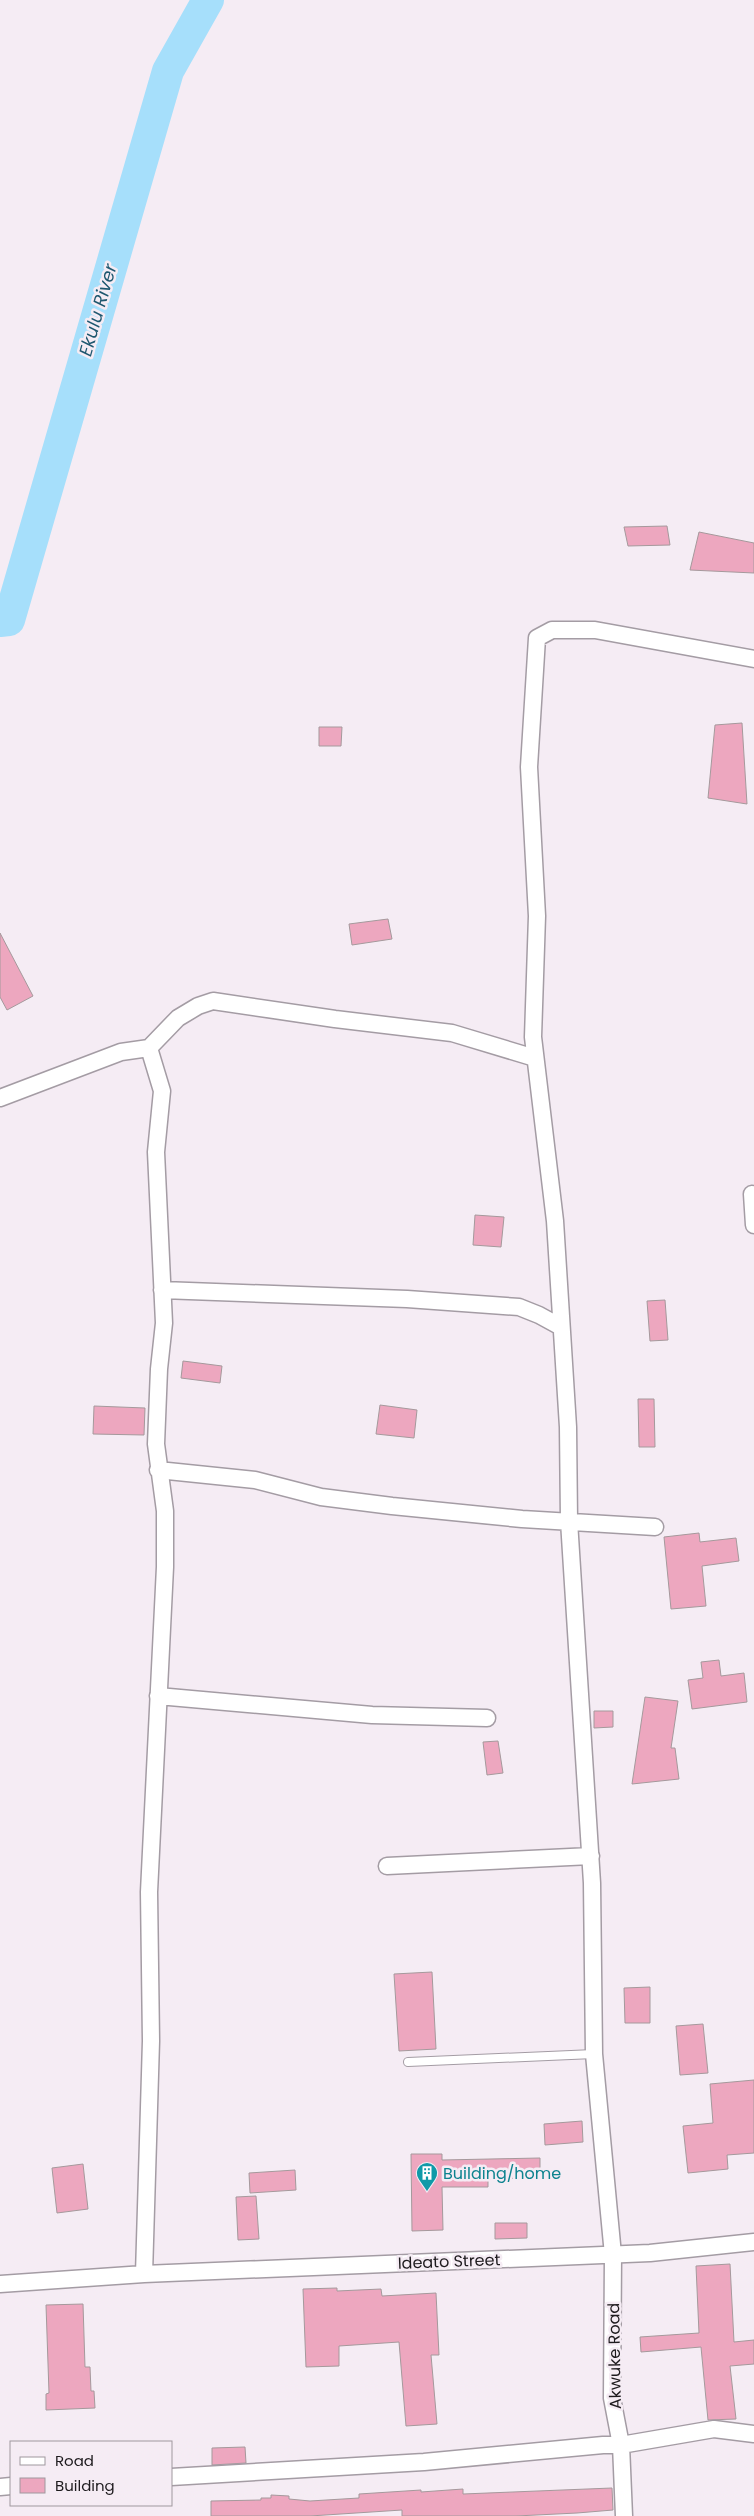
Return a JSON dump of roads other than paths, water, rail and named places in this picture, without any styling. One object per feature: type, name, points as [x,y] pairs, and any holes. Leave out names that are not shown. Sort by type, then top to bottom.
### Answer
[{"type":"street","name":"Akwuke Road","points":[[624,2516],[621,2445],[612,2398],[613,2254],[594,2054],[591,1856],[569,1521],[570,1464],[555,1221],[535,1058],[533,1012],[537,916],[529,767],[537,638],[552,630],[595,630],[754,658]]},
{"type":"street","points":[[0,1098],[121,1052],[149,1048],[178,1018],[198,1006],[213,1001],[335,1019],[452,1033],[535,1058]]},
{"type":"street","points":[[144,2274],[151,2041],[148,1892],[165,1558],[164,1511],[156,1444],[159,1370],[164,1323],[156,1152],[162,1091],[149,1048]]},
{"type":"street","points":[[752,1194],[754,1225]]},
{"type":"street","points":[[162,1290],[407,1300],[519,1307],[539,1314],[561,1327]]},
{"type":"street","points":[[158,1470],[255,1480],[322,1497],[392,1506],[522,1519],[655,1527]]},
{"type":"street","points":[[158,1696],[372,1715],[487,1718]]},
{"type":"street","points":[[387,1866],[591,1856]]},
{"type":"street","name":"Ideato Street","points":[[0,2284],[144,2274],[613,2254],[754,2242]]},
{"type":"street","points":[[172,2476],[424,2462],[602,2445],[621,2445],[714,2429],[754,2434]]},
{"type":"lane","points":[[408,2062],[594,2054]]},
{"type":"waterway","name":"Ekulu River","points":[[0,621],[9,620],[168,71],[208,0]]},
{"type":"place","name":"Building/home","points":[[427,2192]]}]
